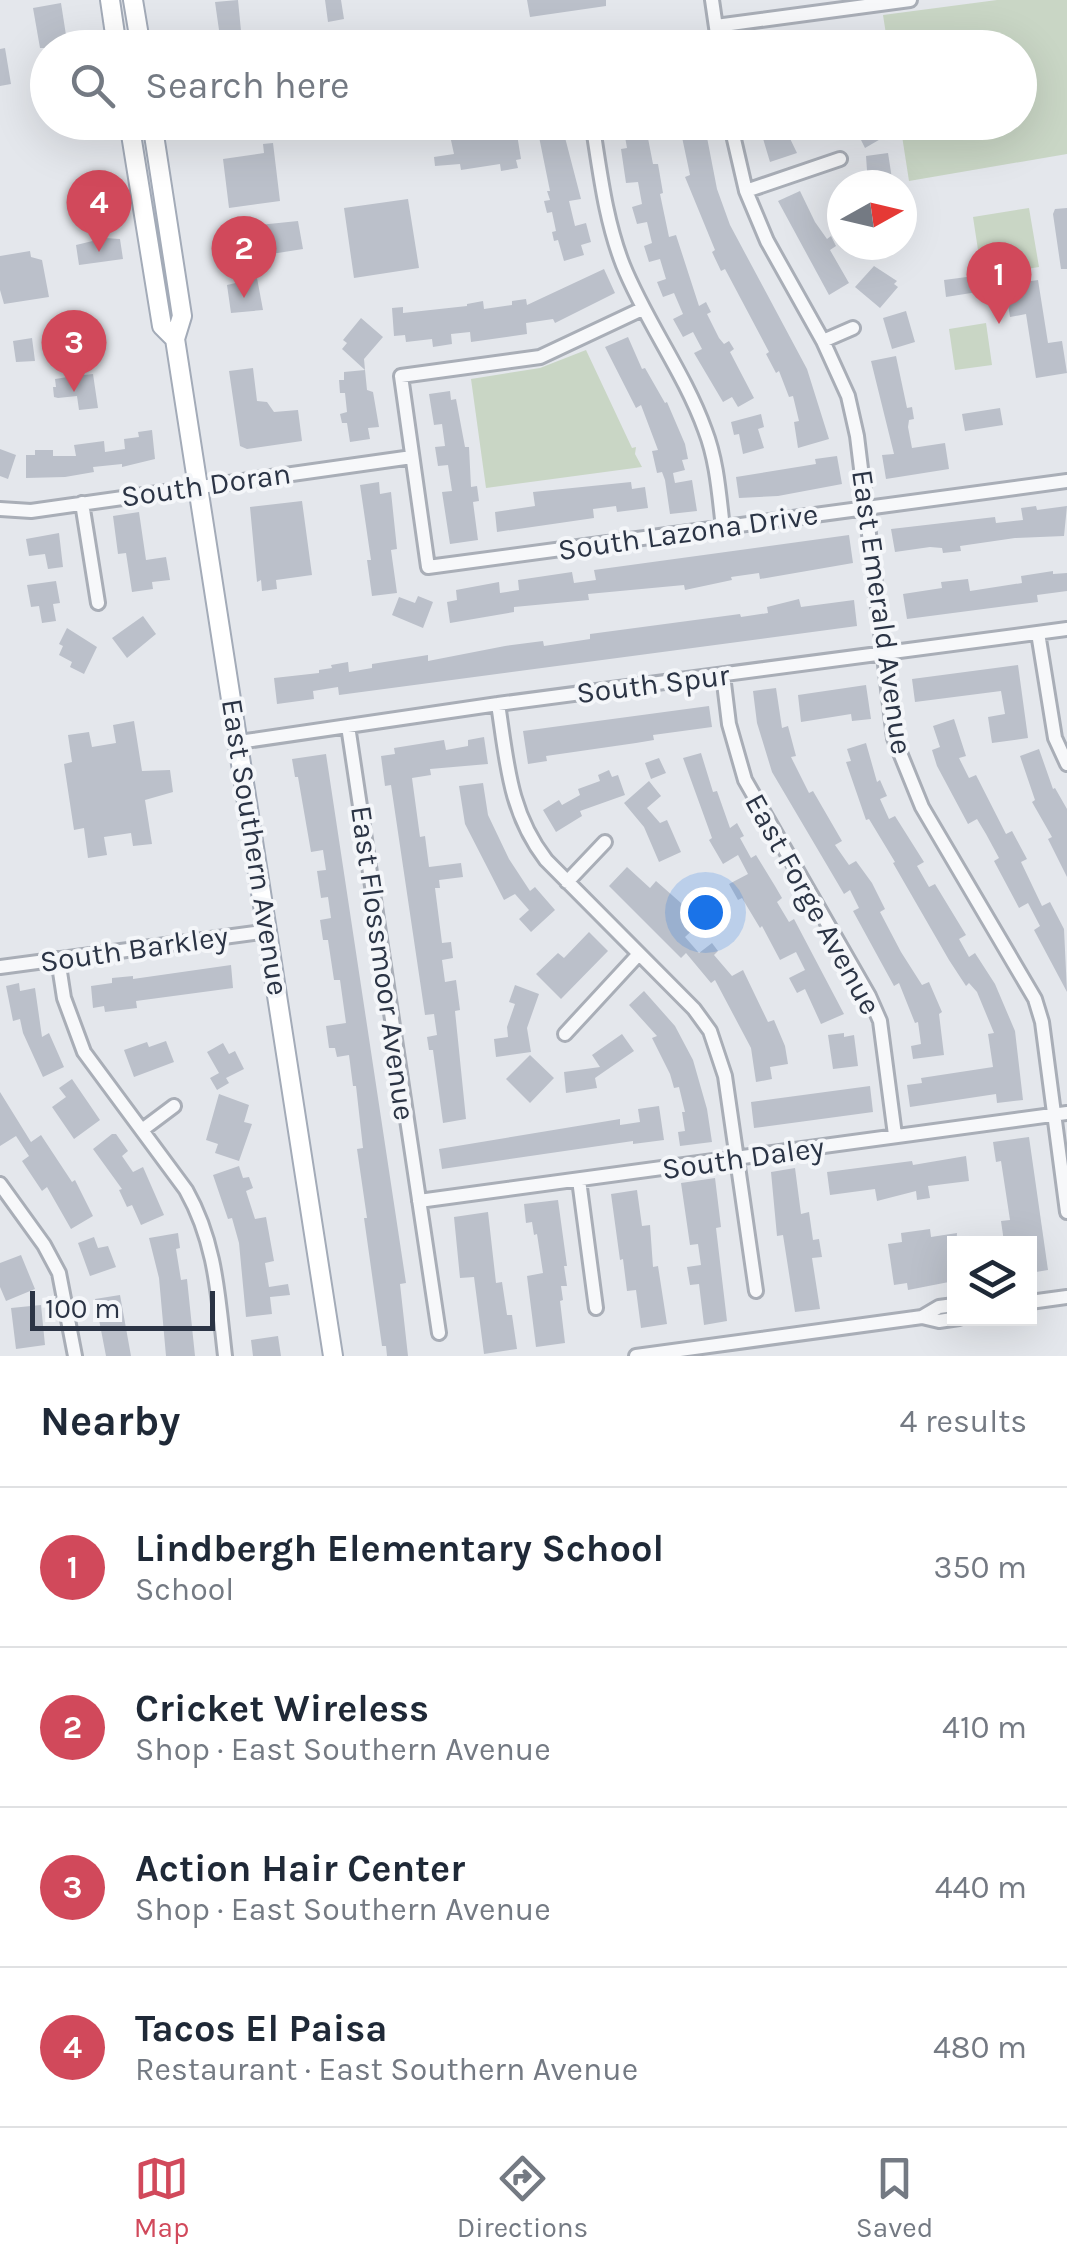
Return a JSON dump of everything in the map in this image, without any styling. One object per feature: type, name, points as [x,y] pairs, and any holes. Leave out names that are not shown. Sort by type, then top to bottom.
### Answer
[{"type":"main road","points":[[110,0],[114,30]]},
{"type":"main road","points":[[133,0],[137,30]]},
{"type":"main road","name":"East Southern Avenue","points":[[132,140],[162,326],[175,338]]},
{"type":"main road","name":"East Southern Avenue","points":[[155,140],[182,316],[175,338],[333,1356]]},
{"type":"main road","points":[[142,208],[151,213],[167,268],[176,282]]},
{"type":"street","points":[[712,0],[717,30]]},
{"type":"street","points":[[716,26],[910,0]]},
{"type":"street","points":[[595,140],[606,210],[622,261],[642,309],[704,426],[716,467],[724,528]]},
{"type":"street","name":"East Emerald Avenue","points":[[734,140],[746,191],[848,396],[857,436],[894,738],[904,769],[1035,998],[1060,1114],[1067,1212]]},
{"type":"street","points":[[746,191],[840,160]]},
{"type":"street","points":[[412,457],[400,376],[540,357],[642,309]]},
{"type":"street","points":[[823,341],[853,328]]},
{"type":"street","name":"South Lazona Drive","points":[[412,457],[428,567],[1067,480]]},
{"type":"street","name":"South Doran","points":[[0,508],[31,511],[412,457]]},
{"type":"street","points":[[82,503],[98,603]]},
{"type":"street","name":"South Spur","points":[[239,742],[1067,630]]},
{"type":"street","points":[[1038,634],[1055,738],[1067,764]]},
{"type":"street","name":"East Forge Avenue","points":[[723,675],[729,724],[745,780],[870,996],[880,1021],[894,1135]]},
{"type":"street","points":[[498,704],[512,796],[530,839],[567,882],[694,1009],[710,1031],[725,1076],[756,1291]]},
{"type":"street","name":"East Flossmoor Avenue","points":[[348,726],[439,1333]]},
{"type":"street","points":[[567,882],[604,842]]},
{"type":"street","name":"South Barkley","points":[[0,967],[268,931]]},
{"type":"street","points":[[566,1034],[638,955]]},
{"type":"street","points":[[58,959],[64,998],[84,1052],[200,1214],[211,1246],[226,1356]]},
{"type":"street","points":[[142,1130],[174,1106]]},
{"type":"street","name":"South Daley","points":[[419,1201],[1060,1114]]},
{"type":"street","points":[[579,1180],[596,1308]]},
{"type":"street","points":[[0,1184],[59,1273],[75,1356]]},
{"type":"street","points":[[1037,1301],[1067,1296]]},
{"type":"street","points":[[636,1356],[922,1316],[947,1306]]},
{"type":"street","points":[[922,1316],[947,1320]]},
{"type":"green space","points":[[997,0],[1067,0],[1067,154],[917,180],[917,170],[907,170],[903,140],[1037,140],[1037,30],[885,30],[883,15]]},
{"type":"green space","points":[[1029,208],[1039,267],[982,276],[973,217]]},
{"type":"green space","points":[[986,323],[992,365],[955,370],[949,329]]},
{"type":"green space","points":[[586,350],[632,448],[636,447],[642,467],[486,488],[471,379],[540,368]]},
{"type":"building","points":[[238,0],[241,30],[219,30],[215,2]]},
{"type":"building","points":[[325,0],[341,0],[344,19],[328,22]]},
{"type":"building","points":[[527,0],[606,0],[606,6],[530,17]]},
{"type":"building","points":[[61,3],[65,30],[37,30],[33,8]]},
{"type":"building","points":[[5,48],[11,84],[0,86],[0,49]]},
{"type":"building","points":[[451,140],[518,140],[521,159],[516,160],[518,168],[501,171],[500,164],[461,170],[460,164],[435,166],[434,157],[454,154]]},
{"type":"building","points":[[540,140],[566,140],[581,199],[569,201],[575,226],[586,223],[591,242],[581,245],[584,255],[564,261],[558,240],[554,241],[552,212],[547,213],[544,201],[550,200]]},
{"type":"building","points":[[626,140],[648,140],[653,164],[658,164],[669,237],[676,235],[699,306],[706,302],[711,312],[707,314],[719,338],[724,344],[729,341],[734,349],[730,352],[754,398],[738,407],[732,397],[723,402],[694,353],[702,349],[693,332],[683,337],[673,319],[683,314],[674,293],[663,297],[657,282],[666,279],[660,259],[649,262],[644,246],[652,243],[647,222],[637,224],[632,207],[642,204],[638,182],[626,183],[621,149],[627,148]]},
{"type":"building","points":[[683,140],[707,140],[717,189],[730,225],[807,369],[829,439],[798,448],[794,422],[799,421],[793,396],[789,397],[725,269],[721,271],[712,252],[715,250],[685,177],[690,175]]},
{"type":"building","points":[[763,140],[791,140],[797,153],[770,162]]},
{"type":"building","points":[[861,140],[879,140],[865,148]]},
{"type":"building","points":[[273,143],[280,201],[229,208],[223,159],[264,153],[263,144]]},
{"type":"building","points":[[888,153],[891,170],[867,170],[866,156]]},
{"type":"building","points":[[800,191],[827,239],[827,260],[836,260],[849,283],[829,295],[778,201]]},
{"type":"building","points":[[408,199],[419,268],[354,278],[344,208]]},
{"type":"building","points":[[1067,208],[1067,269],[1061,269],[1053,214],[1055,209]]},
{"type":"building","points":[[298,221],[303,249],[246,258],[243,255],[240,227]]},
{"type":"building","points":[[105,238],[120,239],[123,259],[79,265],[76,245]]},
{"type":"building","points":[[30,251],[31,257],[42,260],[49,297],[4,304],[0,256]]},
{"type":"building","points":[[874,266],[897,281],[894,284],[898,287],[880,308],[855,287]]},
{"type":"building","points":[[604,269],[615,293],[555,323],[553,319],[526,323],[527,334],[471,342],[470,332],[451,334],[452,344],[433,347],[432,339],[406,342],[405,335],[394,336],[392,308],[403,307],[403,313],[483,301],[484,309],[526,299],[527,305]]},
{"type":"building","points":[[982,275],[984,291],[946,297],[944,280]]},
{"type":"building","points":[[257,278],[263,310],[231,313],[227,285]]},
{"type":"building","points":[[1038,280],[1048,343],[1062,341],[1067,373],[1036,378],[1026,314],[1010,317],[1005,285]]},
{"type":"building","points":[[906,311],[915,342],[892,349],[883,318]]},
{"type":"building","points":[[89,318],[91,332],[86,332],[87,337],[73,339],[74,346],[63,348],[59,323]]},
{"type":"building","points":[[361,318],[383,337],[364,359],[365,370],[342,349],[347,343],[343,340]]},
{"type":"building","points":[[628,337],[642,369],[667,402],[685,444],[685,470],[673,473],[675,483],[692,480],[697,511],[670,514],[665,480],[662,472],[657,473],[652,451],[658,450],[641,405],[636,408],[605,347]]},
{"type":"building","points":[[32,338],[35,361],[16,362],[13,341]]},
{"type":"building","points":[[896,356],[907,408],[912,407],[914,419],[909,420],[908,427],[912,448],[945,443],[949,469],[886,479],[882,455],[894,454],[871,361]]},
{"type":"building","points":[[253,368],[257,401],[267,402],[274,412],[298,410],[302,441],[247,449],[240,446],[229,371]]},
{"type":"building","points":[[84,370],[84,375],[93,374],[98,408],[79,410],[77,396],[54,397],[55,379]]},
{"type":"building","points":[[365,370],[379,427],[368,428],[370,439],[350,442],[347,423],[342,423],[340,414],[347,412],[339,380],[344,380],[344,372]]},
{"type":"building","points":[[450,391],[451,400],[456,399],[465,447],[469,447],[471,487],[477,486],[479,501],[473,502],[478,540],[450,544],[442,492],[452,491],[448,465],[438,466],[435,447],[445,446],[442,424],[434,425],[429,394]]},
{"type":"building","points":[[1000,408],[1003,425],[965,431],[962,414]]},
{"type":"building","points":[[761,414],[764,427],[758,429],[764,448],[743,454],[739,434],[734,435],[731,422]]},
{"type":"building","points":[[152,430],[155,459],[122,467],[93,467],[94,472],[65,477],[26,478],[26,455],[35,455],[35,450],[53,450],[53,456],[76,456],[74,445],[104,441],[105,452],[125,449],[124,439]]},
{"type":"building","points":[[0,449],[16,455],[8,479],[0,476]]},
{"type":"building","points":[[837,456],[842,484],[778,496],[739,498],[736,477],[816,464],[815,459]]},
{"type":"building","points":[[379,482],[380,494],[391,492],[397,549],[391,550],[397,593],[372,596],[360,485]]},
{"type":"building","points":[[631,482],[632,489],[645,487],[648,508],[617,512],[616,506],[593,509],[594,518],[497,532],[495,512],[535,506],[533,492]]},
{"type":"building","points":[[302,501],[312,575],[276,580],[277,589],[262,591],[261,580],[257,582],[250,507]]},
{"type":"building","points":[[1036,506],[1037,510],[1067,506],[1064,536],[1015,538],[960,546],[961,551],[943,553],[942,548],[930,547],[895,552],[891,529],[995,517],[996,523],[1023,520],[1021,508]]},
{"type":"building","points":[[139,512],[146,560],[166,557],[170,580],[152,582],[153,589],[132,592],[126,553],[118,554],[113,516]]},
{"type":"building","points":[[59,533],[63,567],[48,569],[45,554],[29,556],[26,539]]},
{"type":"building","points":[[849,535],[853,563],[760,579],[759,573],[731,577],[732,580],[685,590],[684,585],[588,594],[589,600],[514,607],[514,612],[450,623],[447,602],[457,600],[456,590],[499,582],[500,593],[519,590],[518,580],[572,572],[574,583],[596,580],[594,570]]},
{"type":"building","points":[[1067,573],[1067,591],[1037,595],[1038,602],[907,619],[903,594],[942,588],[941,582],[968,579],[970,591],[1022,583],[1021,576]]},
{"type":"building","points":[[56,581],[60,603],[53,604],[56,621],[42,623],[39,606],[31,607],[27,585]]},
{"type":"building","points":[[418,596],[433,602],[423,628],[392,615],[399,597],[415,603]]},
{"type":"building","points":[[799,599],[801,607],[854,600],[857,626],[339,695],[338,687],[313,691],[314,699],[277,704],[274,678],[319,673],[332,668],[331,665],[348,662],[349,672],[428,655],[428,661],[543,641],[544,646],[590,639],[590,634],[768,613],[767,607]]},
{"type":"building","points":[[143,616],[156,634],[127,658],[112,638]]},
{"type":"building","points":[[67,628],[97,647],[84,674],[59,655],[63,646],[59,644]]},
{"type":"building","points":[[1018,665],[1028,738],[992,743],[988,717],[1005,714],[1001,691],[915,702],[912,679]]},
{"type":"building","points":[[866,685],[871,719],[852,721],[851,714],[801,722],[798,695]]},
{"type":"building","points":[[776,688],[782,728],[788,726],[796,756],[791,757],[809,793],[813,791],[842,841],[835,845],[849,865],[856,861],[872,883],[885,909],[880,912],[901,952],[922,985],[929,982],[942,1012],[939,1014],[944,1055],[913,1059],[911,1046],[921,1044],[918,1022],[915,1023],[899,983],[894,986],[853,911],[859,908],[850,890],[844,894],[772,772],[757,723],[753,691]]},
{"type":"building","points":[[709,706],[712,727],[546,756],[547,761],[528,764],[523,731]]},
{"type":"building","points":[[954,719],[966,756],[959,758],[969,778],[976,775],[1006,834],[1012,831],[1027,859],[1021,862],[1042,906],[1050,902],[1064,929],[1067,992],[1034,930],[1040,926],[1028,903],[1019,908],[994,861],[999,858],[986,834],[977,819],[968,824],[937,766],[932,750],[940,747],[933,726]]},
{"type":"building","points":[[134,721],[142,771],[170,770],[173,792],[145,800],[152,844],[133,846],[131,833],[104,837],[107,855],[88,858],[84,828],[74,830],[64,764],[72,762],[68,735],[89,732],[92,747],[116,743],[113,725]]},
{"type":"building","points":[[484,737],[488,764],[430,769],[431,775],[412,778],[420,837],[425,836],[429,867],[461,863],[463,877],[439,880],[440,888],[435,888],[442,943],[451,942],[453,958],[442,960],[445,982],[456,980],[460,1010],[455,1011],[466,1119],[443,1123],[433,1050],[429,1050],[427,1037],[437,1035],[434,1014],[425,1015],[391,785],[385,786],[381,756],[395,754],[394,748],[444,740],[446,750],[468,746],[468,740]]},
{"type":"building","points":[[866,743],[877,782],[880,780],[887,796],[880,799],[889,819],[895,816],[924,862],[917,866],[929,887],[935,884],[966,935],[959,939],[969,957],[975,953],[995,984],[1015,1031],[1023,1100],[997,1103],[996,1094],[910,1107],[907,1085],[922,1083],[921,1078],[993,1067],[988,1034],[994,1033],[977,992],[969,983],[966,986],[949,960],[895,862],[869,819],[866,820],[846,762],[851,761],[847,749]]},
{"type":"building","points":[[1039,749],[1053,789],[1067,809],[1067,877],[1048,839],[1052,837],[1032,802],[1035,800],[1020,756]]},
{"type":"building","points":[[701,753],[730,828],[737,823],[751,858],[756,855],[775,886],[782,898],[777,902],[789,922],[794,919],[844,1014],[821,1024],[805,989],[797,993],[789,978],[805,970],[796,952],[780,960],[762,926],[729,884],[748,874],[738,855],[723,864],[709,840],[712,838],[683,758]]},
{"type":"building","points":[[326,754],[406,1283],[400,1284],[408,1356],[387,1356],[386,1346],[382,1346],[357,1149],[363,1148],[356,1086],[349,1055],[337,1057],[335,1048],[329,1048],[326,1026],[346,1023],[340,980],[334,980],[328,940],[323,940],[320,920],[331,918],[328,897],[321,898],[317,871],[326,870],[323,850],[311,852],[292,759]]},
{"type":"building","points":[[659,758],[666,773],[651,779],[645,763]]},
{"type":"building","points":[[609,770],[612,777],[618,775],[625,795],[580,811],[582,816],[556,832],[543,810],[559,800],[562,805],[580,795],[578,789],[600,781],[598,775]]},
{"type":"building","points":[[649,781],[661,796],[647,808],[660,823],[667,820],[681,852],[659,862],[644,827],[624,803]]},
{"type":"building","points":[[483,783],[488,815],[509,859],[530,891],[535,887],[555,910],[531,932],[519,919],[529,910],[515,894],[504,900],[465,824],[459,786]]},
{"type":"building","points":[[627,867],[650,888],[656,881],[681,903],[698,925],[685,937],[699,953],[712,943],[718,951],[714,955],[732,976],[743,970],[768,1022],[774,1020],[785,1046],[788,1064],[770,1067],[772,1079],[756,1082],[751,1048],[715,980],[711,983],[686,953],[681,958],[609,886]]},
{"type":"building","points":[[589,932],[608,951],[561,999],[536,974],[558,953],[564,958]]},
{"type":"building","points":[[231,965],[233,988],[136,1001],[137,1008],[105,1012],[104,1006],[93,1008],[91,986],[112,983],[112,978],[133,979]]},
{"type":"building","points":[[19,983],[20,991],[35,988],[42,1037],[49,1033],[64,1067],[43,1077],[20,1019],[13,1021],[6,986]]},
{"type":"building","points":[[515,985],[539,994],[527,1028],[531,1052],[496,1057],[494,1039],[508,1037],[507,1027],[515,1004],[509,1002]]},
{"type":"building","points":[[644,991],[675,1026],[693,1060],[712,1142],[680,1146],[678,1132],[685,1131],[685,1112],[679,1087],[674,1088],[652,1038],[657,1036],[629,1005]]},
{"type":"building","points":[[844,1033],[844,1037],[854,1035],[858,1066],[833,1069],[828,1035]]},
{"type":"building","points":[[622,1034],[634,1051],[595,1078],[597,1088],[566,1093],[564,1072],[600,1067],[592,1055]]},
{"type":"building","points":[[166,1041],[174,1062],[134,1077],[124,1050],[147,1042],[149,1047]]},
{"type":"building","points":[[223,1043],[229,1054],[235,1051],[244,1069],[226,1078],[229,1083],[217,1090],[210,1078],[219,1073],[207,1052]]},
{"type":"building","points":[[530,1055],[554,1078],[530,1103],[506,1079]]},
{"type":"building","points":[[72,1079],[100,1120],[74,1139],[52,1107],[66,1097],[59,1088]]},
{"type":"building","points":[[870,1086],[873,1112],[754,1128],[751,1102]]},
{"type":"building","points":[[0,1092],[31,1142],[41,1135],[72,1182],[75,1180],[93,1216],[71,1229],[47,1187],[42,1191],[22,1161],[29,1156],[16,1136],[0,1146]]},
{"type":"building","points":[[219,1094],[249,1105],[244,1122],[252,1124],[239,1161],[215,1153],[218,1144],[206,1140]]},
{"type":"building","points":[[659,1106],[664,1140],[633,1141],[442,1169],[439,1149],[620,1119],[620,1125],[640,1122],[638,1109]]},
{"type":"building","points":[[112,1134],[128,1151],[122,1156],[133,1172],[143,1167],[164,1215],[141,1225],[132,1205],[127,1207],[119,1190],[122,1189],[93,1149]]},
{"type":"building","points":[[1029,1137],[1048,1270],[1037,1272],[1037,1236],[1003,1236],[1001,1221],[1010,1220],[1001,1161],[996,1162],[993,1142]]},
{"type":"building","points":[[966,1156],[969,1181],[928,1186],[930,1198],[917,1200],[916,1191],[877,1201],[875,1189],[830,1195],[827,1172]]},
{"type":"building","points":[[239,1166],[243,1178],[249,1177],[253,1188],[246,1191],[255,1219],[266,1217],[274,1261],[265,1263],[269,1287],[288,1284],[290,1295],[270,1297],[272,1314],[246,1317],[239,1243],[213,1175]]},
{"type":"building","points":[[795,1168],[801,1214],[809,1212],[813,1240],[819,1239],[822,1257],[812,1258],[820,1309],[795,1312],[783,1235],[777,1236],[771,1172]]},
{"type":"building","points":[[715,1178],[721,1227],[716,1228],[727,1321],[704,1325],[699,1284],[690,1285],[687,1267],[701,1265],[698,1244],[690,1245],[681,1183]]},
{"type":"building","points":[[637,1190],[642,1226],[650,1225],[653,1267],[658,1266],[667,1324],[641,1328],[636,1290],[627,1291],[623,1259],[620,1260],[611,1194]]},
{"type":"building","points":[[558,1200],[567,1266],[567,1286],[561,1286],[560,1301],[565,1343],[536,1347],[527,1276],[543,1273],[537,1234],[534,1235],[532,1222],[526,1223],[524,1204]]},
{"type":"building","points":[[488,1212],[496,1283],[502,1282],[517,1349],[484,1354],[474,1277],[460,1278],[454,1217]]},
{"type":"building","points":[[930,1229],[931,1237],[957,1233],[947,1236],[947,1282],[908,1290],[907,1283],[894,1285],[888,1244],[902,1242],[901,1233]]},
{"type":"building","points":[[178,1233],[180,1248],[176,1249],[181,1280],[187,1279],[195,1356],[166,1356],[159,1278],[149,1238]]},
{"type":"building","points":[[94,1237],[98,1248],[108,1246],[116,1267],[90,1276],[78,1243]]},
{"type":"building","points":[[21,1255],[35,1289],[6,1301],[0,1287],[0,1263]]},
{"type":"building","points":[[120,1295],[131,1356],[106,1356],[95,1299]]},
{"type":"building","points":[[41,1305],[45,1345],[16,1349],[11,1308]]},
{"type":"building","points":[[278,1336],[281,1356],[253,1356],[251,1340]]},
{"type":"place","name":"Tacos El Paisa","points":[[99,252]]},
{"type":"place","name":"Cricket Wireless","points":[[244,298]]},
{"type":"place","name":"Lindbergh Elementary School","points":[[999,324]]},
{"type":"place","name":"Action Hair Center","points":[[74,392]]}]
